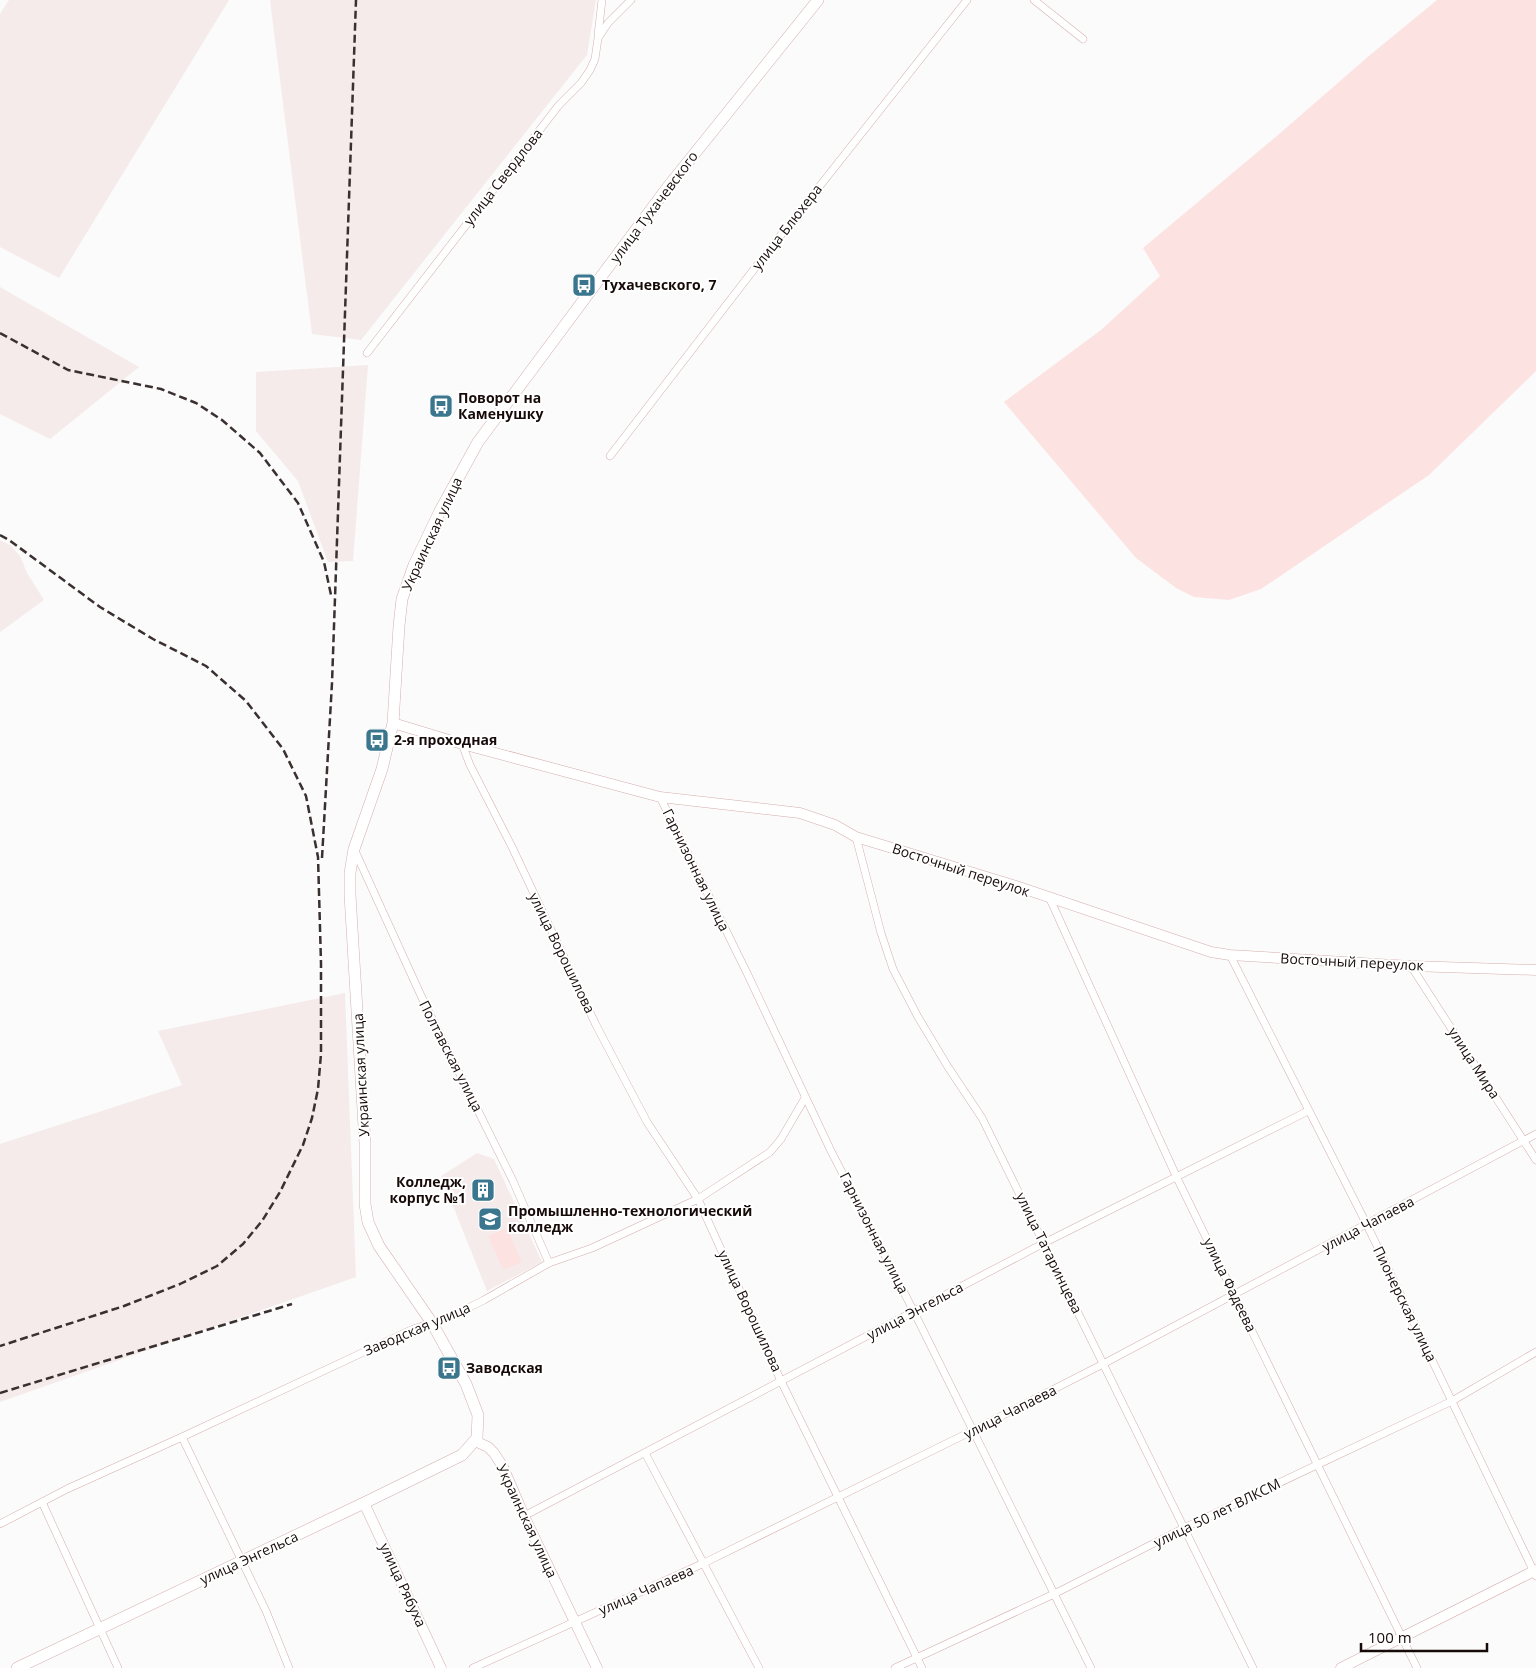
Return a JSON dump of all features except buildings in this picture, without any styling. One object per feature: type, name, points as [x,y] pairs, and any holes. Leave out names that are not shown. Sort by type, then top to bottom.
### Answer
[{"type":"main road","name":"улица Тухачевского","points":[[478,442],[667,188],[818,0]]},
{"type":"main road","name":"Украинская улица","points":[[475,1441],[478,1421],[473,1400],[466,1384],[432,1323],[379,1246],[370,1229],[366,1210],[365,1143],[350,872],[354,849],[382,769],[393,723],[399,626],[404,593],[414,565],[440,511],[478,442]]},
{"type":"main road","name":"улица Энгельса","points":[[17,1668],[462,1455],[475,1441]]},
{"type":"street","points":[[598,38],[602,0]]},
{"type":"street","name":"улица Свердлова","points":[[367,353],[559,105],[581,83],[595,59],[598,38],[608,23],[631,0]]},
{"type":"street","name":"улица Блюхера","points":[[610,456],[758,264],[967,0]]},
{"type":"street","points":[[1034,0],[1083,39]]},
{"type":"street","name":"Восточный переулок","points":[[393,723],[462,744],[660,797],[800,813],[835,825],[856,837],[1016,886],[1201,949],[1230,955],[1411,966],[1536,970]]},
{"type":"street","name":"улица Ворошилова","points":[[462,744],[470,765],[512,847],[548,926],[610,1052],[647,1122],[698,1198],[782,1381],[922,1668]]},
{"type":"street","name":"Гарнизонная улица","points":[[660,797],[746,972],[805,1098],[974,1430],[1091,1668]]},
{"type":"street","name":"улица Татаринцева","points":[[856,837],[886,952],[902,989],[948,1067],[982,1118],[1253,1668]]},
{"type":"street","name":"Полтавская улица","points":[[354,849],[423,1000],[506,1166],[549,1262]]},
{"type":"street","name":"улица Фадеева","points":[[1050,898],[1177,1178],[1418,1668]]},
{"type":"street","name":"Пионерская улица","points":[[1230,955],[1367,1225],[1535,1572]]},
{"type":"street","name":"улица Мира","points":[[1411,966],[1536,1160]]},
{"type":"street","name":"Заводская улица","points":[[0,1524],[42,1502],[413,1329],[450,1317],[484,1300],[549,1262],[592,1248],[698,1198],[770,1152],[805,1098]]},
{"type":"street","name":"улица Энгельса","points":[[524,1516],[1044,1243],[1308,1111]]},
{"type":"street","name":"улица Чапаева","points":[[473,1668],[704,1563],[974,1430],[1367,1225],[1536,1134]]},
{"type":"street","name":"улица 50 лет ВЛКСМ","points":[[894,1668],[1054,1594],[1184,1528],[1452,1401],[1536,1352]]},
{"type":"street","points":[[182,1437],[266,1611],[289,1668]]},
{"type":"street","name":"Украинская улица","points":[[475,1441],[488,1447],[510,1481],[524,1516],[596,1668]]},
{"type":"street","points":[[645,1453],[759,1668]]},
{"type":"street","points":[[42,1502],[118,1668]]},
{"type":"street","name":"улица Рябуха","points":[[364,1503],[442,1668]]},
{"type":"street","points":[[1341,1668],[1535,1572]]},
{"type":"shaded area","points":[[9,0],[229,0],[59,278],[0,247],[0,14]]},
{"type":"shaded area","points":[[270,0],[596,0],[587,55],[361,340],[312,334]]},
{"type":"shaded area","points":[[1437,0],[1536,0],[1536,371],[1429,475],[1261,589],[1229,600],[1194,597],[1176,588],[1136,558],[1004,402],[1101,330],[1160,276],[1143,248]]},
{"type":"shaded area","points":[[0,287],[139,367],[50,439],[0,414]]},
{"type":"shaded area","points":[[368,365],[353,561],[328,562],[298,481],[256,431],[256,372]]},
{"type":"shaded area","points":[[0,540],[10,545],[20,556],[27,573],[44,600],[0,632]]},
{"type":"shaded area","points":[[345,993],[356,1277],[0,1402],[0,1144],[182,1085],[158,1031]]},
{"type":"shaded area","name":"Промышленно-технологический колледж","points":[[477,1153],[494,1159],[542,1262],[487,1291],[441,1176]]},
{"type":"shaded area","points":[[507,1228],[522,1262],[503,1270],[488,1236]]},
{"type":"railway","points":[[322,858],[332,683],[356,0]]},
{"type":"railway","points":[[0,333],[68,370],[161,389],[196,403],[222,420],[260,453],[298,503],[324,562],[331,595]]},
{"type":"railway","points":[[0,535],[100,607],[153,639],[206,666],[246,701],[283,749],[306,796],[318,857],[321,963],[321,1054],[318,1089],[312,1118],[303,1145],[280,1192],[262,1221],[243,1244],[217,1266],[180,1284],[124,1306],[0,1346]]},
{"type":"railway","points":[[0,1393],[292,1304]]},
{"type":"place","name":"Тухачевского, 7","points":[[584,285]]},
{"type":"place","name":"Поворот на Каменушку","points":[[441,406]]},
{"type":"place","name":"2-я проходная","points":[[377,740]]},
{"type":"place","name":"Колледж, корпус №1","points":[[483,1190]]},
{"type":"place","name":"Промышленно-технологический колледж","points":[[490,1219]]},
{"type":"place","name":"Заводская","points":[[449,1368]]}]
